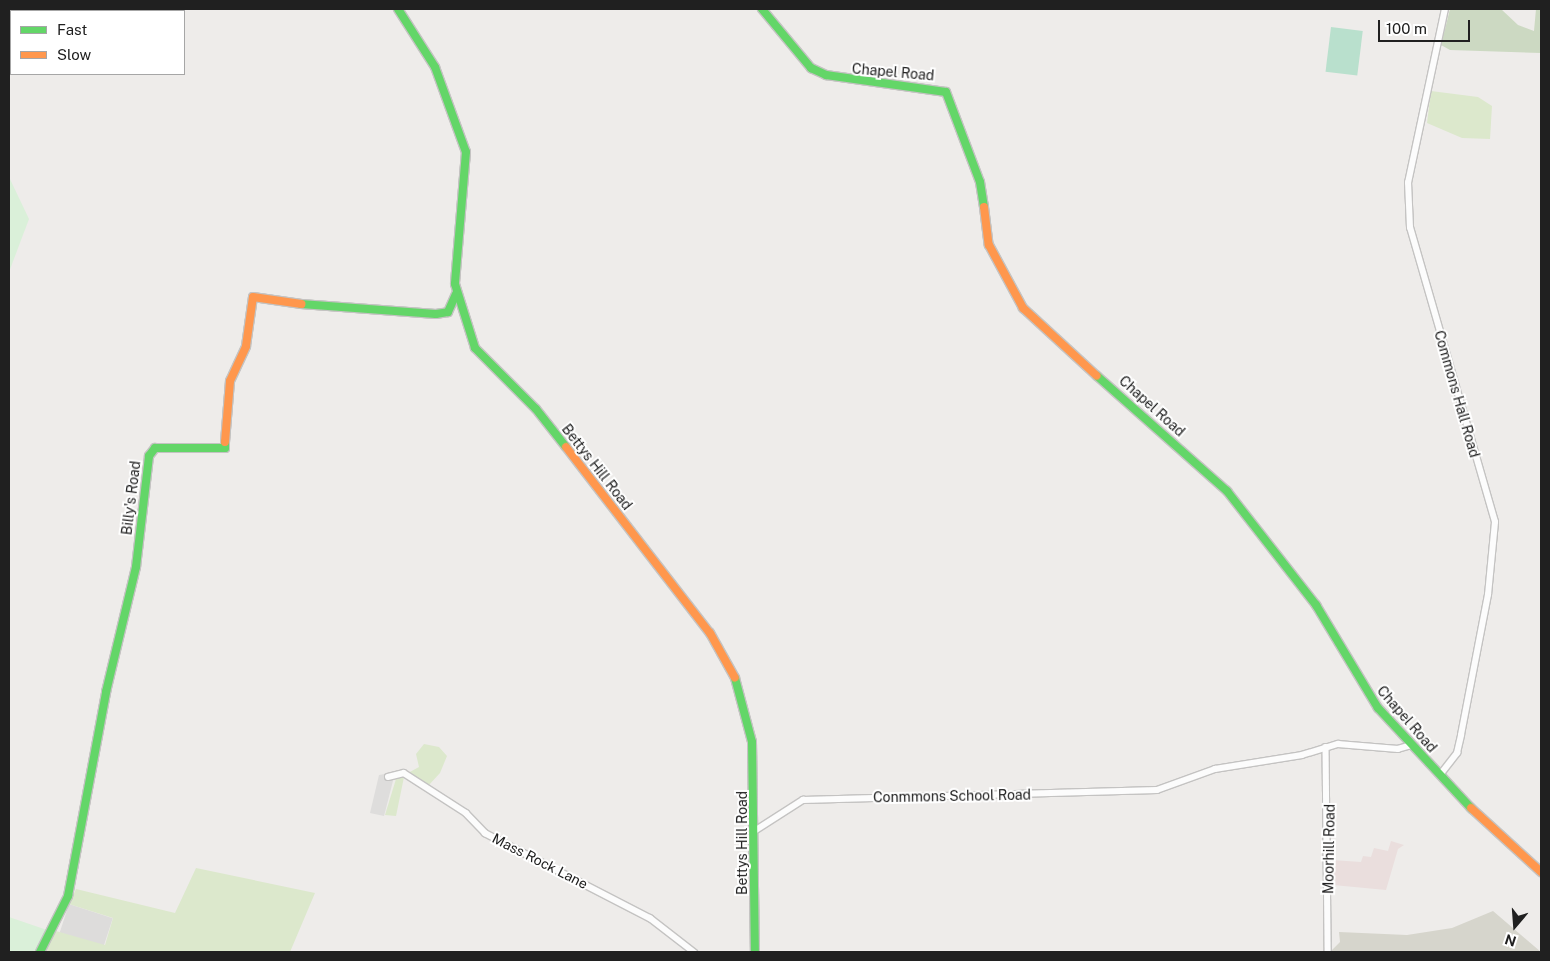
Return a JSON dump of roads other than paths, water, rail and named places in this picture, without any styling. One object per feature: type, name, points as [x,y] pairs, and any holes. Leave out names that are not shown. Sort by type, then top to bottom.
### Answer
[{"type":"street","name":"Bettys Hill Road","points":[[398,9],[435,67],[466,152],[456,294],[479,354],[530,401],[724,653],[749,718],[756,830],[751,926],[755,952]]},
{"type":"street","name":"Chapel Road","points":[[762,9],[812,68],[826,75],[946,92],[980,182],[989,245],[1023,308],[1064,352],[1144,413],[1227,491],[1316,605],[1378,708],[1440,776],[1541,872]]},
{"type":"street","name":"Commons Hall Road","points":[[1440,776],[1457,753],[1461,735],[1488,595],[1495,522],[1410,228],[1408,183],[1445,9]]},
{"type":"street","name":"Billy's Road","points":[[40,952],[68,896],[106,692],[136,567],[149,456],[155,448],[225,448],[230,381],[246,346],[253,297],[331,309],[347,305],[436,314],[448,312],[456,294]]},
{"type":"street","name":"Conmmons School Road","points":[[756,830],[802,800],[1157,790],[1215,769],[1326,747],[1382,748],[1412,745]]},
{"type":"street","name":"Moorhill Road","points":[[1326,747],[1328,952]]},
{"type":"street","name":"Mass Rock Lane","points":[[388,777],[404,773],[466,813],[485,833],[650,918],[694,952]]}]
